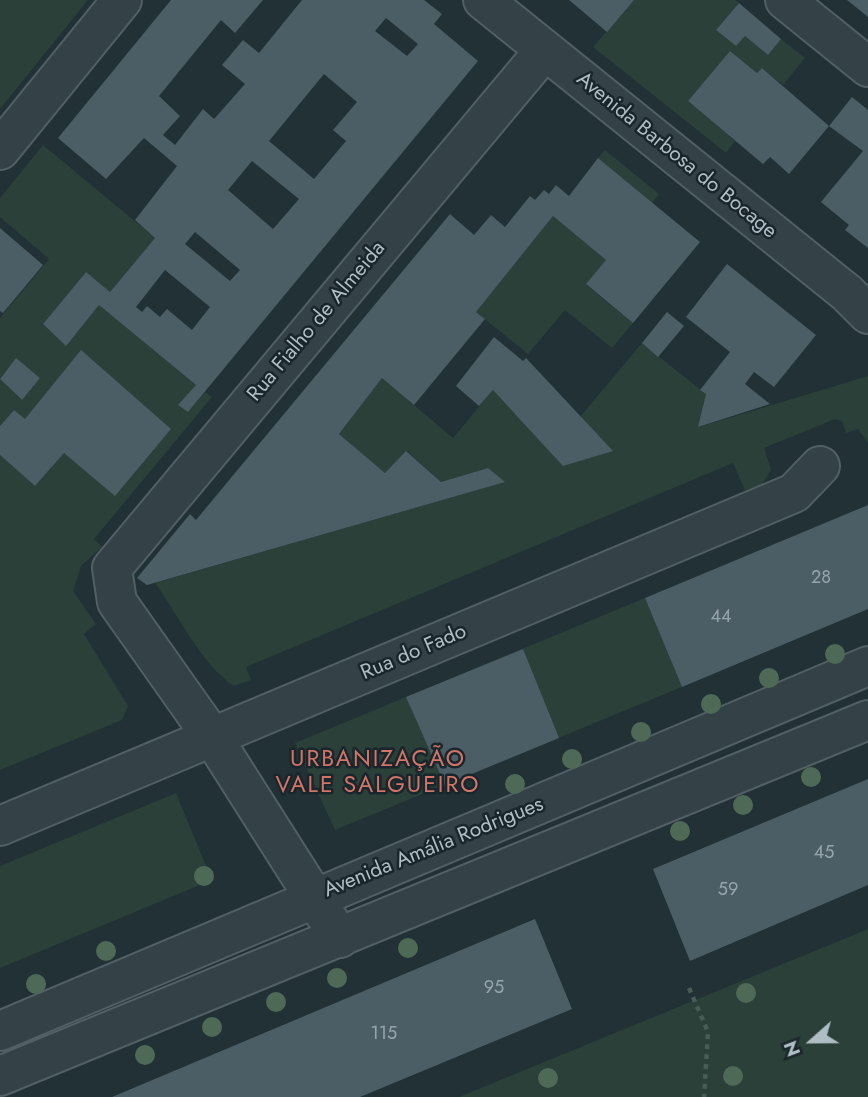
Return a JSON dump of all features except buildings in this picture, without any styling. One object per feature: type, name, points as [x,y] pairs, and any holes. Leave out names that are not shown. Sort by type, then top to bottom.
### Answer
[{"type":"street","points":[[0,150],[122,0]]},
{"type":"street","name":"Avenida Barbosa do Bocage","points":[[483,0],[847,293],[868,314]]},
{"type":"street","points":[[785,0],[868,67]]},
{"type":"street","name":"Rua Fialho de Almeida","points":[[213,738],[117,602],[112,568],[545,50]]},
{"type":"street","name":"Rua do Fado","points":[[0,826],[794,492],[820,467]]},
{"type":"street","name":"Avenida Amália Rodrigues","points":[[7,1029],[313,897],[868,666]]},
{"type":"street","points":[[7,1029],[14,1070],[868,720]]},
{"type":"street","points":[[213,738],[340,937]]},
{"type":"street","points":[[569,792],[587,836]]},
{"type":"path","points":[[689,988],[708,1032],[704,1097]]},
{"type":"green space","points":[[0,0],[88,0],[0,109]]},
{"type":"green space","points":[[634,0],[735,0],[739,3],[716,30],[736,46],[745,36],[768,55],[781,39],[805,58],[783,85],[762,68],[757,73],[730,51],[688,101],[735,141],[726,153],[593,47]]},
{"type":"green space","points":[[43,145],[155,238],[110,292],[86,272],[43,324],[66,345],[99,305],[196,385],[179,405],[188,412],[205,392],[212,397],[94,539],[102,547],[81,566],[73,591],[96,624],[84,634],[128,706],[122,720],[0,770],[0,455],[35,486],[64,453],[14,410],[0,426],[0,379],[21,400],[40,378],[16,359],[0,378],[0,318],[49,259],[0,217],[0,198]]},
{"type":"green space","points":[[605,150],[659,194],[652,203],[598,158]]},
{"type":"green space","points":[[553,216],[606,260],[586,285],[633,323],[612,348],[565,310],[528,354],[476,312]]},
{"type":"green space","points":[[642,343],[706,394],[699,427],[868,376],[868,443],[858,429],[846,433],[842,421],[835,419],[764,448],[771,470],[762,485],[746,493],[733,463],[246,667],[251,680],[234,686],[223,678],[201,653],[155,583],[504,482],[488,468],[441,482],[407,451],[385,473],[339,434],[382,378],[453,438],[493,390],[564,465],[612,451],[580,417]]},
{"type":"green space","points":[[645,598],[682,687],[335,830],[295,743]]},
{"type":"green space","points":[[176,793],[212,880],[0,968],[0,866]]},
{"type":"green space","points":[[868,929],[868,1097],[459,1097]]},
{"type":"district","name":"URBANIZAÇÃO VALE SALGUEIRO","points":[[378,773]]}]
